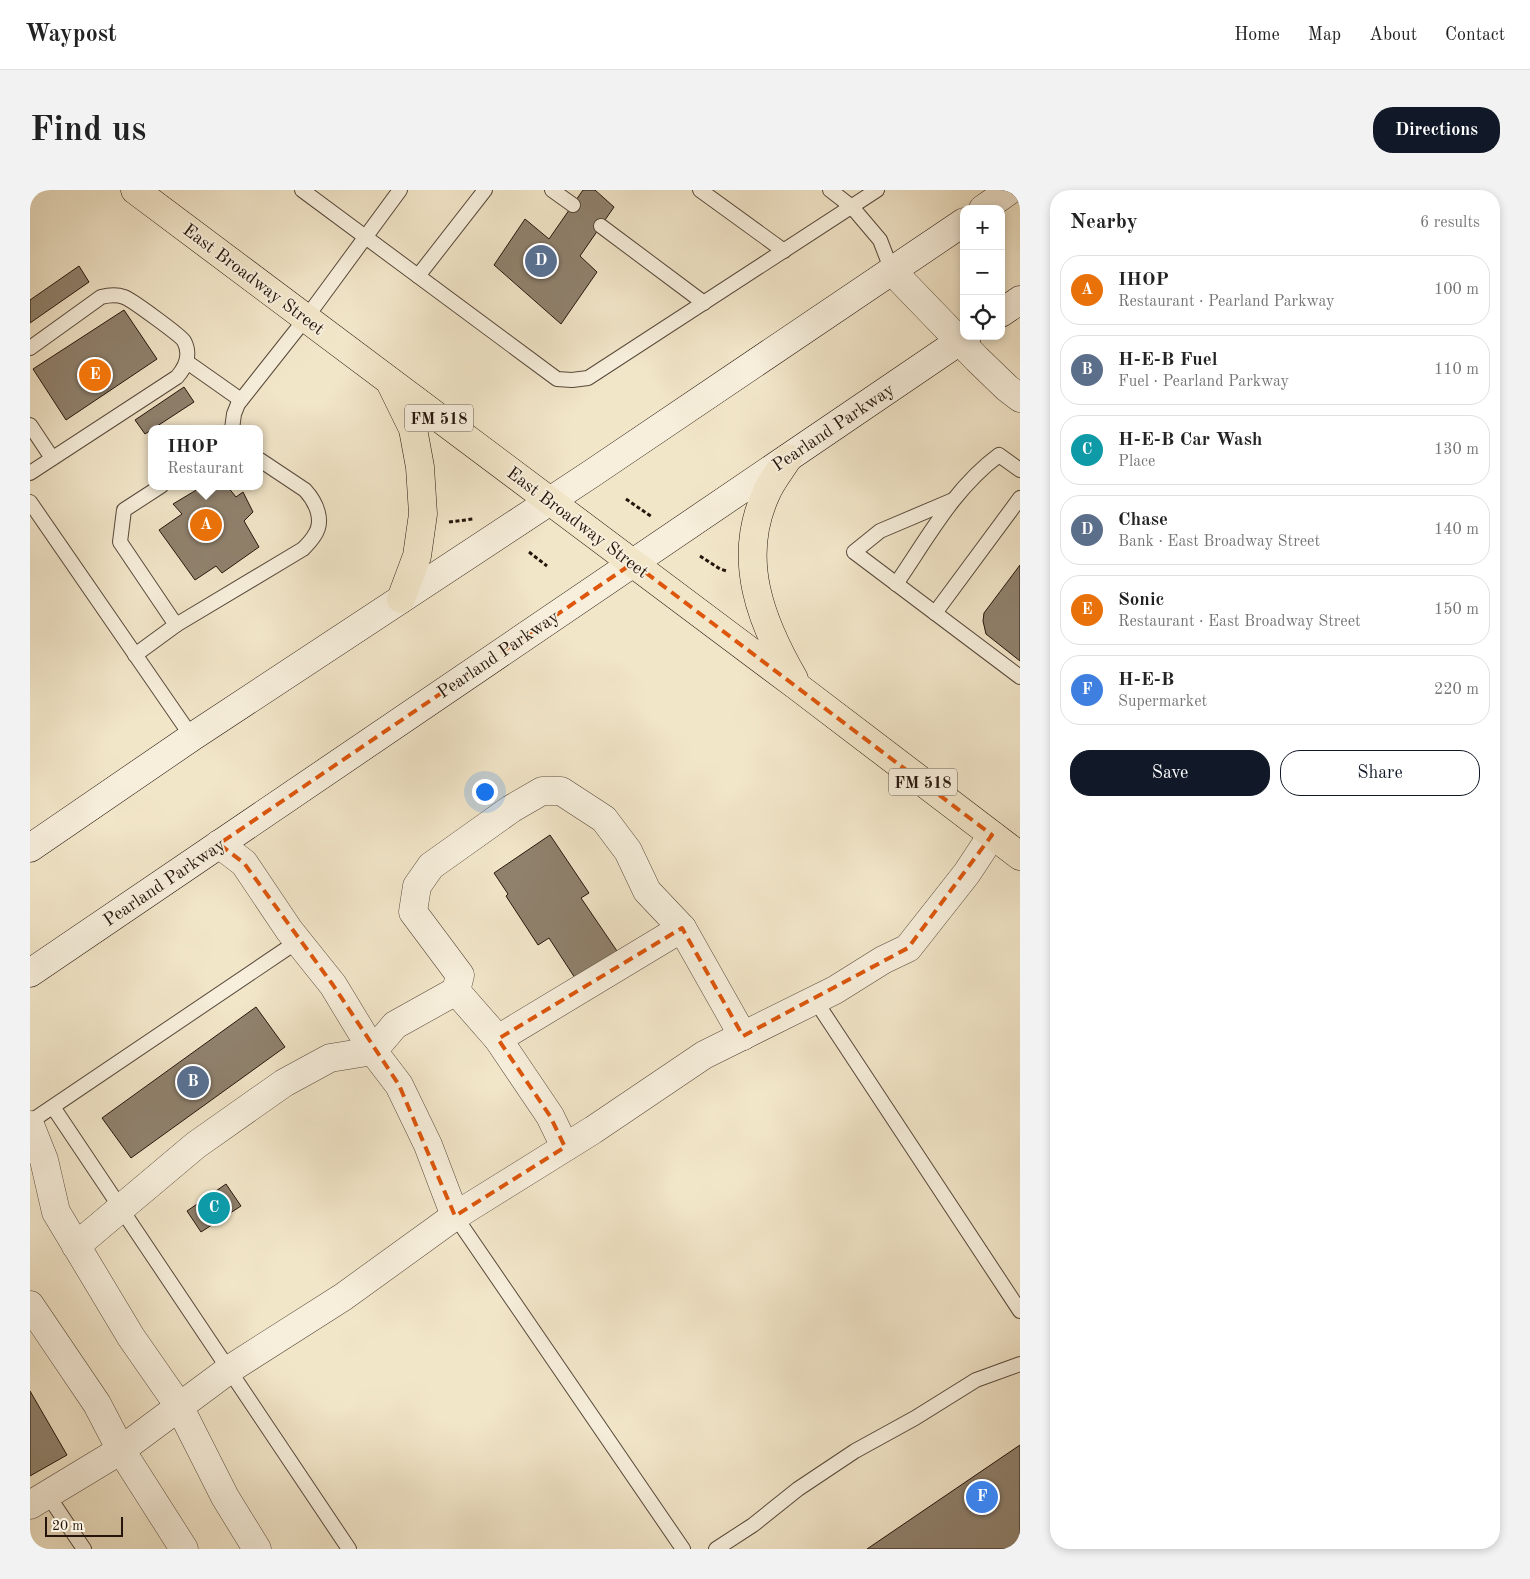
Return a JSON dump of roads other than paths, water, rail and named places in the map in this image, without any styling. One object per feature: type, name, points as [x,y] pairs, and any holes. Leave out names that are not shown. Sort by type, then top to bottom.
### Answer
[{"type":"main road","name":"East Broadway Street","points":[[134,190],[798,687],[1020,856]]},
{"type":"main road","points":[[389,380],[413,429],[420,467],[423,514],[417,556],[401,599]]},
{"type":"main road","points":[[788,458],[766,493],[752,541],[758,602],[776,649],[798,687]]},
{"type":"street","points":[[988,205],[1008,190]]},
{"type":"street","points":[[30,848],[192,738],[550,502],[960,225]]},
{"type":"street","points":[[892,272],[960,335]]},
{"type":"street","points":[[1005,310],[1020,300]]},
{"type":"street","name":"Pearland Parkway","points":[[30,973],[963,340]]},
{"type":"street","points":[[965,340],[1007,388],[1020,398]]},
{"type":"street","points":[[76,1246],[196,1145],[284,1083],[330,1058],[373,1051],[395,1025],[456,990],[460,975],[413,912],[416,886],[431,866],[511,809],[542,791],[561,791],[604,819],[628,850],[647,891],[682,928],[743,1036]]},
{"type":"street","points":[[30,869],[65,824]]},
{"type":"street","points":[[38,1500],[121,1450],[230,1369],[342,1297],[455,1216],[593,1130],[704,1055],[835,990],[883,960],[908,948],[968,873],[992,834]]},
{"type":"street","points":[[219,844],[244,864],[298,942],[333,985],[373,1051],[399,1085],[428,1145],[455,1216]]},
{"type":"street","points":[[498,1038],[682,928]]},
{"type":"street","points":[[456,990],[498,1038],[550,1116],[565,1147]]},
{"type":"street","points":[[30,1124],[44,1160],[56,1212],[131,1337],[179,1406],[225,1497],[257,1549]]},
{"type":"street","points":[[30,1305],[97,1404],[121,1450],[184,1549]]},
{"type":"lane","points":[[302,190],[557,379],[572,380],[588,378],[877,190]]},
{"type":"lane","points":[[233,425],[234,414],[241,400],[306,318],[400,190]]},
{"type":"lane","points":[[418,276],[485,190]]},
{"type":"lane","points":[[552,190],[573,205]]},
{"type":"lane","points":[[700,190],[784,251]]},
{"type":"lane","points":[[830,190],[852,207],[880,240],[892,272]]},
{"type":"lane","points":[[601,226],[704,303]]},
{"type":"lane","points":[[30,348],[101,297],[114,295],[127,298],[183,340],[187,351],[187,362],[182,372],[30,472]]},
{"type":"lane","points":[[187,362],[241,400]]},
{"type":"lane","points":[[30,425],[52,458]]},
{"type":"lane","points":[[896,584],[953,500],[982,468],[999,455],[1020,470]]},
{"type":"lane","points":[[136,656],[176,625],[303,548],[315,535],[319,521],[317,507],[310,496],[305,490],[263,462]]},
{"type":"lane","points":[[155,490],[124,510],[120,542],[176,625]]},
{"type":"lane","points":[[935,613],[1020,498]]},
{"type":"lane","points":[[953,500],[880,531],[854,552],[1020,676]]},
{"type":"lane","points":[[30,502],[192,738]]},
{"type":"lane","points":[[30,1124],[298,942]]},
{"type":"lane","points":[[815,1000],[1020,1311]]},
{"type":"lane","points":[[53,1107],[349,1549]]},
{"type":"lane","points":[[455,1216],[683,1549]]},
{"type":"lane","points":[[716,1549],[753,1525],[798,1489],[855,1451],[915,1418],[976,1380],[1020,1364]]},
{"type":"lane","points":[[38,1500],[84,1549]]},
{"type":"place","name":"Chase","points":[[541,261]]},
{"type":"place","name":"Sonic","points":[[95,375]]},
{"type":"place","name":"IHOP","points":[[206,525]]},
{"type":"place","name":"H-E-B Fuel","points":[[193,1082]]},
{"type":"place","name":"H-E-B Car Wash","points":[[214,1208]]},
{"type":"place","name":"H-E-B","points":[[982,1497]]}]
